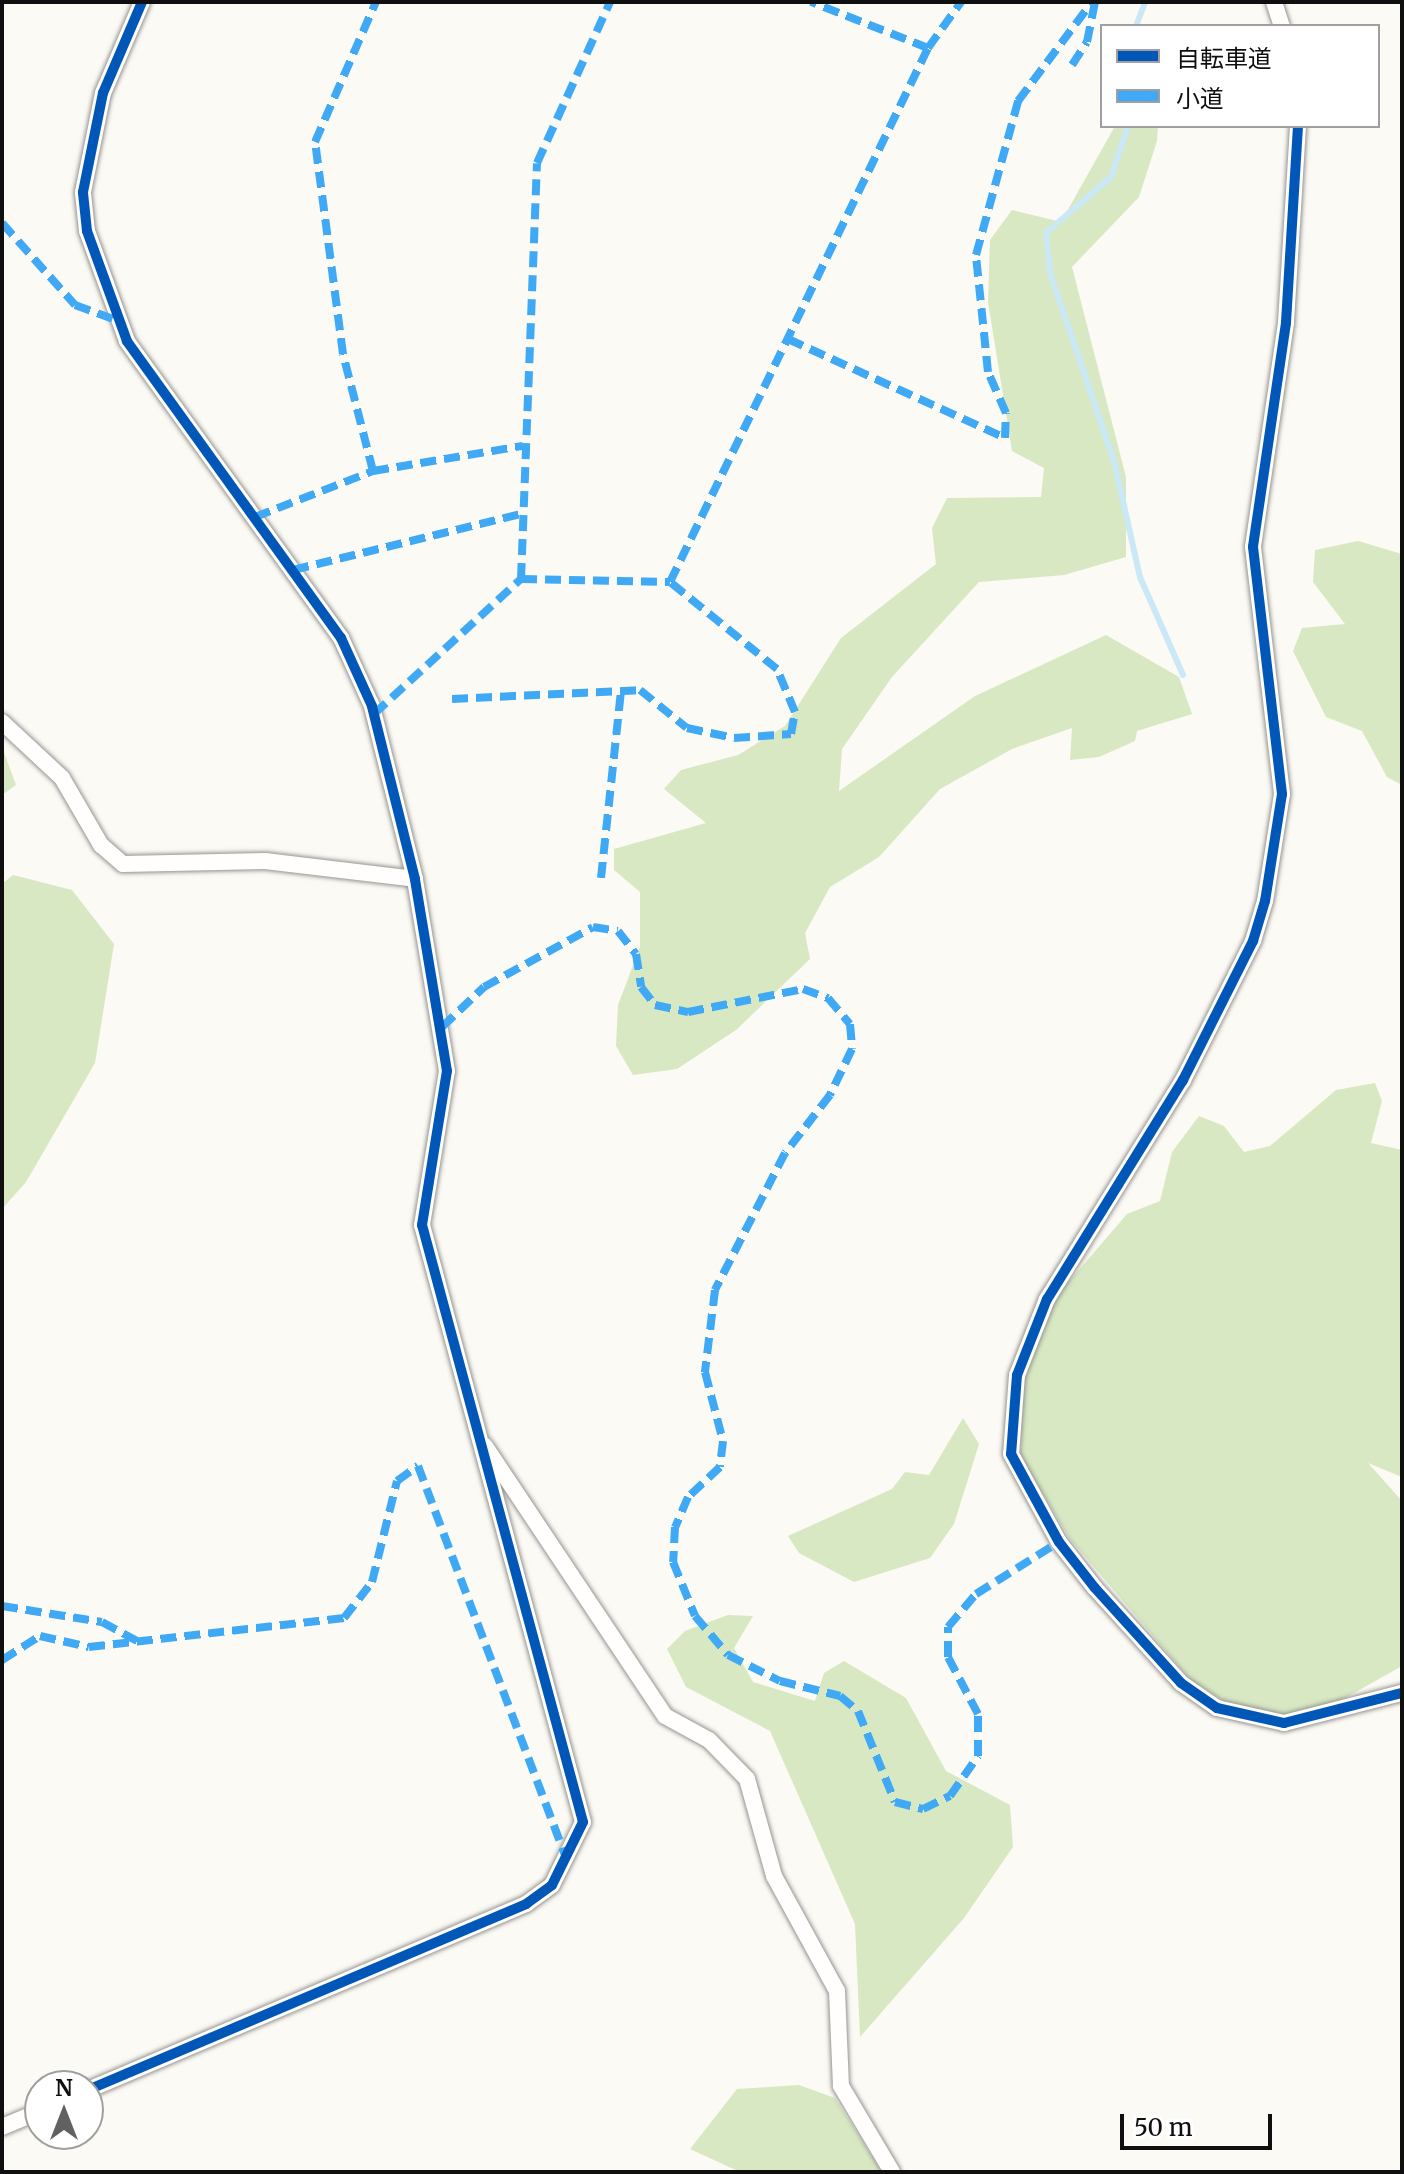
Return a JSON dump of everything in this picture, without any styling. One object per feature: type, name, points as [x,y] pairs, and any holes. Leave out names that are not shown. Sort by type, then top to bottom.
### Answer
[{"type":"street","points":[[104,2083],[526,1904],[552,1885],[583,1822],[422,1225],[447,1071],[415,879],[372,706],[341,638],[127,341],[100,282],[83,192],[103,93],[142,2]]},
{"type":"street","points":[[1274,2],[1281,24]]},
{"type":"street","points":[[1298,128],[1286,323],[1253,547],[1282,794],[1265,901],[1253,941],[1183,1080],[1047,1299],[1017,1375],[1011,1454],[1059,1542],[1095,1588],[1181,1683],[1217,1708],[1284,1723],[1402,1693]]},
{"type":"street","points":[[2,722],[62,778],[101,845],[123,864],[265,861],[415,879]]},
{"type":"street","points":[[477,1434],[665,1716],[709,1740],[747,1779],[774,1876],[837,1991],[841,2086],[892,2172]]},
{"type":"street","points":[[2,2127],[24,2118]]},
{"type":"green space","points":[[1114,128],[1158,128],[1157,141],[1139,197],[1072,267],[1126,477],[1126,557],[1064,575],[979,582],[892,677],[842,749],[839,791],[975,696],[1106,635],[1179,677],[1192,714],[1137,731],[1135,741],[1099,757],[1070,760],[1072,728],[1012,749],[940,789],[879,857],[830,887],[805,933],[810,959],[736,1030],[677,1069],[633,1075],[616,1046],[618,1005],[640,947],[640,892],[614,870],[614,849],[706,823],[664,789],[681,770],[738,755],[785,726],[841,638],[936,564],[932,528],[947,498],[1041,497],[1044,468],[1012,451],[988,302],[990,240],[1012,210],[1061,222]]},
{"type":"green space","points":[[1358,541],[1402,554],[1402,785],[1387,777],[1362,731],[1326,717],[1293,651],[1302,628],[1345,624],[1313,582],[1315,550]]},
{"type":"green space","points":[[2,747],[16,785],[2,795]]},
{"type":"green space","points":[[13,875],[72,890],[114,944],[95,1063],[26,1182],[2,1209],[2,884]]},
{"type":"green space","points":[[1375,1083],[1382,1101],[1371,1143],[1402,1150],[1402,1477],[1368,1463],[1402,1501],[1402,1666],[1331,1706],[1287,1717],[1227,1703],[1190,1679],[1070,1539],[1020,1455],[1024,1381],[1054,1299],[1127,1214],[1160,1201],[1172,1152],[1199,1116],[1224,1126],[1244,1152],[1270,1146],[1336,1090]]},
{"type":"green space","points":[[963,1418],[979,1444],[954,1524],[930,1558],[854,1582],[799,1553],[788,1536],[892,1489],[905,1472],[929,1475]]},
{"type":"green space","points":[[728,1615],[753,1616],[734,1648],[753,1682],[815,1701],[824,1673],[844,1661],[906,1698],[946,1771],[1010,1805],[1013,1847],[964,1918],[860,2037],[855,1924],[770,1731],[686,1687],[667,1649],[685,1631]]},
{"type":"green space","points":[[799,2085],[835,2098],[882,2172],[740,2172],[690,2149],[737,2089]]},
{"type":"waterway","points":[[1137,24],[1145,2]]},
{"type":"waterway","points":[[1127,128],[1111,177],[1046,233],[1050,273],[1114,461],[1140,577],[1183,675]]},
{"type":"marked path","points":[[373,471],[343,354],[315,142],[376,2]]},
{"type":"marked path","points":[[521,579],[537,163],[610,2]]},
{"type":"marked path","points":[[374,714],[521,579],[670,582],[928,48],[811,2]]},
{"type":"marked path","points":[[928,48],[961,2]]},
{"type":"marked path","points":[[788,339],[1005,438],[1006,413],[988,372],[976,255],[1018,101],[1092,2]]},
{"type":"marked path","points":[[1072,65],[1087,42],[1095,2]]},
{"type":"marked path","points":[[2,223],[75,305],[113,319]]},
{"type":"marked path","points":[[255,517],[373,471],[523,446]]},
{"type":"marked path","points":[[293,570],[521,514]]},
{"type":"marked path","points":[[452,699],[640,690],[687,728],[734,738],[791,734],[795,712],[777,669],[670,582]]},
{"type":"marked path","points":[[601,878],[621,691]]},
{"type":"marked path","points":[[442,1027],[484,987],[593,927],[618,931],[636,954],[641,987],[655,1005],[688,1012],[803,989],[828,998],[850,1024],[852,1049],[830,1095],[785,1153],[715,1290],[705,1372],[723,1441],[720,1467],[688,1497],[675,1527],[673,1562],[695,1616],[728,1655],[780,1681],[840,1696],[858,1711],[895,1802],[923,1809],[950,1796],[978,1756],[978,1714],[948,1657],[948,1627],[976,1594],[1059,1542]]},
{"type":"marked path","points":[[2,1660],[40,1636],[89,1647],[344,1618],[372,1582],[397,1481],[418,1466],[566,1857]]},
{"type":"marked path","points":[[2,1606],[102,1622],[139,1642]]},
{"type":"cycle path","points":[[104,2083],[526,1904],[552,1885],[583,1822],[422,1225],[447,1071],[415,879],[372,706],[341,638],[127,341],[87,231],[83,192],[103,93],[142,2]]},
{"type":"cycle path","points":[[1298,128],[1286,323],[1253,547],[1282,794],[1265,901],[1253,941],[1183,1080],[1047,1299],[1017,1375],[1011,1454],[1059,1542],[1095,1588],[1181,1683],[1217,1708],[1284,1723],[1402,1693]]}]
